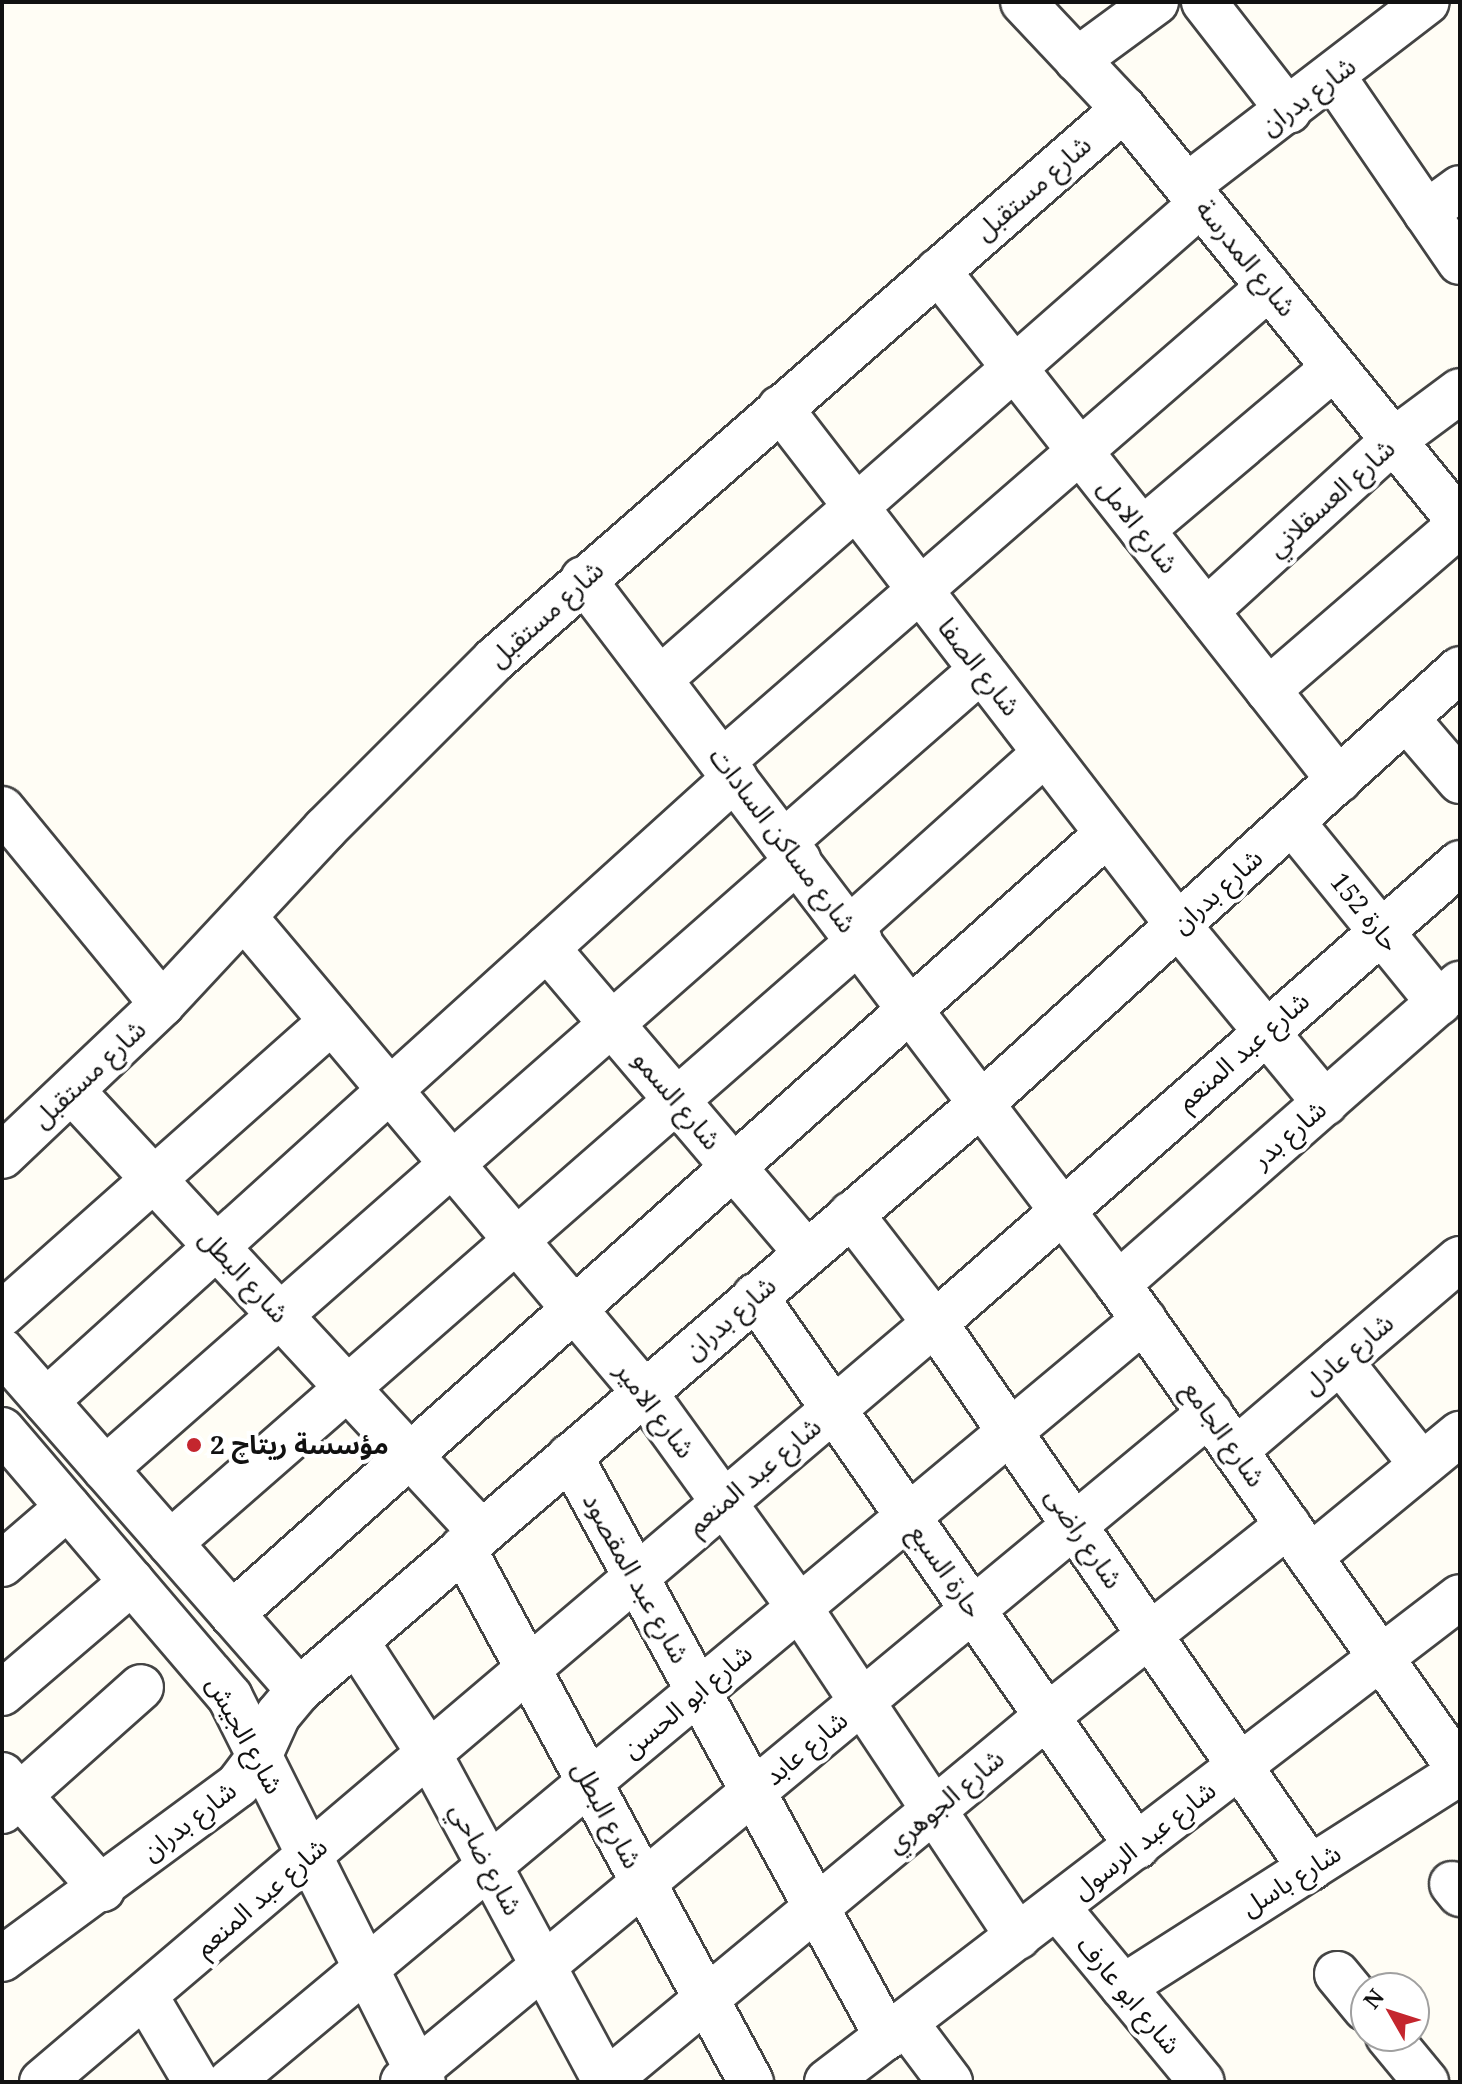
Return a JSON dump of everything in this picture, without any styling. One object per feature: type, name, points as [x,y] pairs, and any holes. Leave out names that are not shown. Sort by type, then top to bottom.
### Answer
[{"type":"street","name":"شارع المدرسة","points":[[1023,2],[1124,109],[1460,523]]},
{"type":"street","points":[[1077,60],[1156,2]]},
{"type":"street","points":[[1204,2],[1289,111]]},
{"type":"street","name":"شارع بدران","points":[[660,679],[1014,368],[1194,195],[1289,111],[1427,2]]},
{"type":"street","points":[[1334,78],[1443,200],[1460,262]]},
{"type":"street","name":"شارع مستقبل","points":[[2,1156],[162,1004],[408,743],[583,579],[1124,109]]},
{"type":"street","name":"شارع الامل","points":[[938,271],[1339,780]]},
{"type":"street","points":[[46,1401],[547,948],[729,770],[920,591],[1269,287]]},
{"type":"street","points":[[1142,530],[1334,368]]},
{"type":"street","name":"شارع العسقلاني","points":[[1206,611],[1394,440],[1460,391]]},
{"type":"street","name":"شارع الصفا","points":[[780,408],[1178,925],[1325,1103]]},
{"type":"street","points":[[1268,690],[1460,523]]},
{"type":"street","name":"شارع مساكن السادات","points":[[583,579],[983,1102]]},
{"type":"street","name":"شارع بدران","points":[[2,1959],[49,1921],[102,1889],[238,1785],[259,1757],[278,1715],[299,1690],[983,1102],[1460,669]]},
{"type":"street","points":[[105,1469],[612,1023],[981,670]]},
{"type":"street","points":[[1406,718],[1460,781]]},
{"type":"street","points":[[170,1543],[677,1100],[1045,753]]},
{"type":"street","points":[[2,809],[162,1004]]},
{"type":"street","name":"حارة 152","points":[[1292,822],[1381,931],[1449,993]]},
{"type":"street","points":[[232,1614],[1107,834]]},
{"type":"street","name":"شارع عبد المنعم","points":[[42,2082],[146,1997],[428,1752],[935,1323],[1062,1208],[1460,863]]},
{"type":"street","name":"شارع الامير","points":[[245,918],[644,1392],[863,1700],[1018,1937]]},
{"type":"street","name":"شارع السمو","points":[[547,948],[806,1252]]},
{"type":"street","name":"شارع بدر","points":[[1118,1284],[1449,993]]},
{"type":"street","points":[[2,1314],[332,1021]]},
{"type":"street","name":"شارع البطل","points":[[72,1091],[410,1456],[472,1540],[528,1667],[751,2082]]},
{"type":"street","name":"شارع الجامع","points":[[983,1102],[1144,1320],[1460,1771]]},
{"type":"street","name":"شارع راضى","points":[[851,1214],[935,1323],[1310,1868]]},
{"type":"street","name":"شارع عادل","points":[[1236,1450],[1340,1361],[1456,1272]]},
{"type":"street","name":"حارة السبع","points":[[755,1296],[1137,1846]]},
{"type":"street","name":"شارع ابو الحسن","points":[[230,2082],[1144,1320]]},
{"type":"street","points":[[2,1351],[299,1690]]},
{"type":"street","points":[[1340,1361],[1422,1465]]},
{"type":"street","name":"شارع عابد","points":[[414,2078],[643,1882],[1210,1413]]},
{"type":"street","name":"شارع الجيش","points":[[3,1432],[230,1697],[366,1969],[414,2078]]},
{"type":"street","name":"شارع الجوهري","points":[[606,2082],[1150,1634],[1422,1465],[1460,1434]]},
{"type":"street","name":"شارع عبد المقصود","points":[[570,1456],[816,1908],[896,2030],[950,2082]]},
{"type":"street","points":[[2,1564],[68,1507]]},
{"type":"street","points":[[2,1693],[132,1582]]},
{"type":"street","name":"شارع عبد الرسول","points":[[827,2082],[1460,1597]]},
{"type":"street","name":"شارع ضاحي","points":[[356,1641],[428,1752],[606,2082]]},
{"type":"street","points":[[102,1889],[8,1794],[141,1687]]},
{"type":"street","name":"شارع باسل","points":[[1123,1987],[1460,1771]]},
{"type":"street","name":"شارع ابو عارف","points":[[1057,1907],[1202,2082]]},
{"type":"street","points":[[1337,1974],[1350,1990]]},
{"type":"street","points":[[146,1997],[196,2082]]},
{"type":"street","points":[[1401,2052],[1426,2082]]},
{"type":"street","points":[[1441,2082],[1460,2068]]},
{"type":"place","name":"مؤسسة ريتاچ 2","points":[[194,1445]]}]
